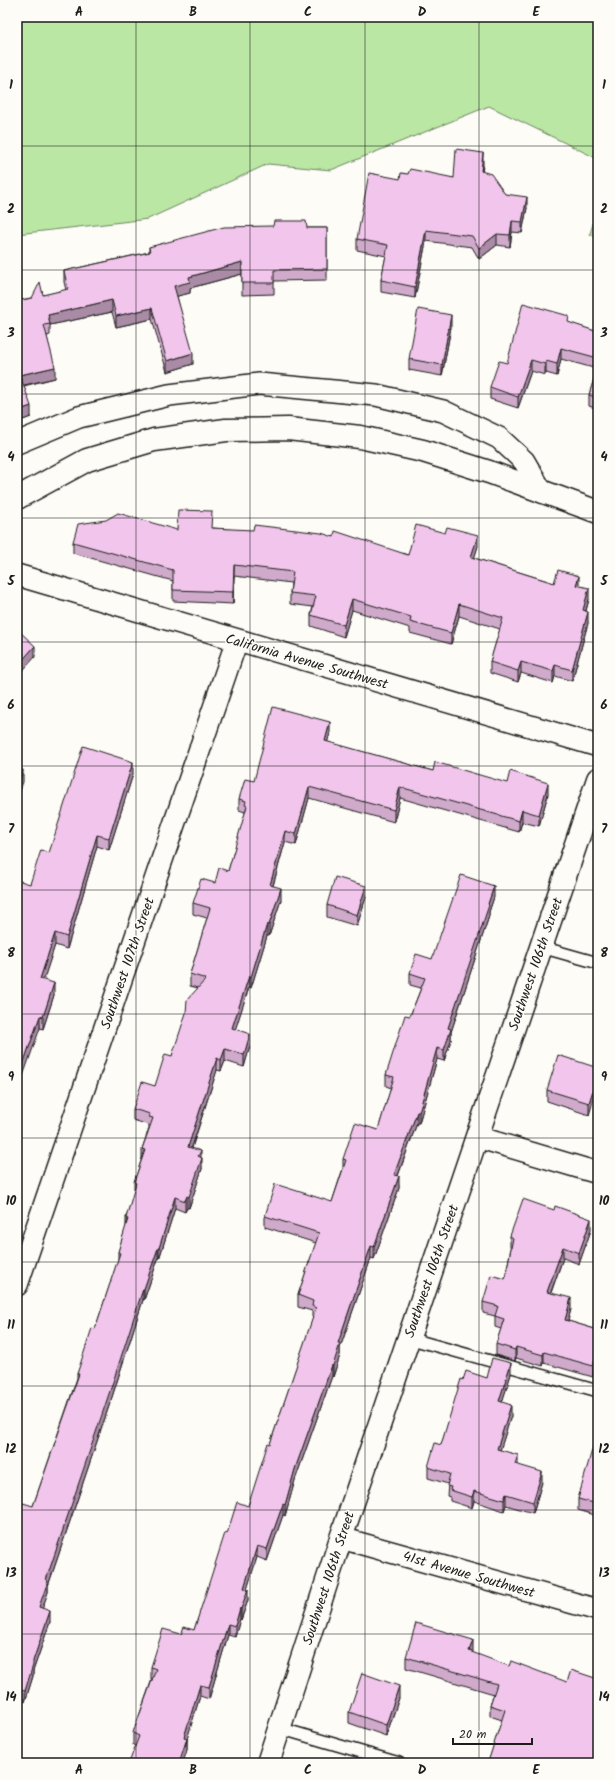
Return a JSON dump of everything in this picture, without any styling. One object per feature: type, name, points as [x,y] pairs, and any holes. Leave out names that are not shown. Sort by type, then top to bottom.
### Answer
[{"type":"street","points":[[17,443],[79,417],[169,395],[259,384],[376,395],[443,411],[499,438],[524,461],[542,492]]},
{"type":"street","points":[[17,498],[87,460],[154,440],[226,430],[288,429],[360,437],[423,451],[489,472],[598,512]]},
{"type":"street","name":"California Avenue Southwest","points":[[17,575],[598,746]]},
{"type":"street","name":"Southwest 107th Street","points":[[17,1285],[237,640]]},
{"type":"street","name":"Southwest 106th Street","points":[[268,1763],[408,1338],[598,779]]},
{"type":"street","points":[[477,1137],[598,1173]]},
{"type":"street","name":"41st Avenue Southwest","points":[[341,1538],[598,1610]]},
{"type":"lane","points":[[541,947],[598,963]]},
{"type":"lane","points":[[408,1338],[598,1391]]},
{"type":"lane","points":[[279,1728],[400,1763]]},
{"type":"green space","points":[[17,17],[598,17],[598,159],[489,106],[331,170],[268,164],[148,219],[17,234]]},
{"type":"green space","points":[[598,206],[598,238],[590,234]]},
{"type":"building","points":[[456,149],[483,153],[481,171],[491,174],[505,194],[527,197],[522,222],[512,221],[510,235],[497,234],[479,248],[472,236],[426,230],[415,287],[381,280],[388,245],[357,239],[369,173],[400,179],[401,173],[408,174],[410,169],[454,178]]},
{"type":"building","points":[[274,221],[306,221],[307,228],[327,228],[327,269],[274,270],[274,283],[242,283],[242,262],[189,277],[190,282],[174,286],[193,353],[167,361],[152,308],[116,316],[112,300],[48,315],[50,324],[44,325],[55,367],[20,375],[31,406],[17,411],[17,301],[32,298],[40,282],[43,295],[68,289],[64,271],[150,252],[149,247],[224,227],[273,226]]},
{"type":"building","points":[[523,303],[569,316],[568,322],[598,332],[598,358],[561,348],[557,364],[546,361],[545,364],[531,360],[518,397],[490,387],[499,361],[507,363]]},
{"type":"building","points":[[418,309],[451,315],[442,365],[409,359]]},
{"type":"building","points":[[598,366],[598,398],[589,395]]},
{"type":"building","points":[[178,510],[212,511],[211,528],[253,530],[254,525],[321,533],[334,537],[335,531],[408,555],[416,525],[445,533],[447,527],[478,535],[471,557],[554,583],[558,570],[579,576],[576,585],[589,588],[583,610],[588,612],[572,670],[555,665],[553,671],[521,662],[518,671],[490,662],[503,618],[459,604],[451,633],[410,622],[411,617],[352,599],[344,625],[311,615],[316,596],[290,593],[293,572],[234,565],[233,592],[173,590],[173,570],[73,542],[78,524],[106,520],[118,513],[177,530]]},
{"type":"building","points":[[17,629],[35,646],[17,666]]},
{"type":"building","points":[[273,707],[330,722],[325,741],[433,771],[435,762],[507,783],[510,771],[548,783],[539,815],[522,810],[519,821],[400,787],[394,810],[309,787],[296,834],[285,831],[270,885],[281,888],[269,925],[267,924],[251,977],[249,976],[232,1028],[250,1034],[244,1055],[225,1049],[221,1060],[217,1058],[188,1147],[201,1151],[198,1156],[202,1158],[189,1197],[187,1196],[185,1201],[175,1197],[159,1248],[143,1289],[46,1580],[48,1581],[39,1607],[50,1611],[33,1661],[25,1691],[18,1689],[17,1691],[17,1545],[21,1535],[17,1534],[17,1511],[23,1503],[33,1506],[79,1374],[77,1374],[92,1328],[95,1329],[120,1253],[118,1252],[128,1219],[126,1218],[136,1183],[134,1182],[145,1150],[142,1149],[153,1118],[149,1117],[150,1114],[133,1109],[142,1082],[155,1086],[165,1054],[172,1056],[186,1013],[187,1000],[206,979],[190,974],[210,908],[193,903],[201,879],[215,883],[219,868],[228,871],[247,806],[245,805],[246,801],[239,799],[245,779],[254,781]]},
{"type":"building","points":[[83,746],[133,762],[109,838],[97,835],[67,937],[55,933],[40,979],[54,983],[43,1017],[40,1016],[17,1081],[17,880],[30,884],[41,850],[49,853]]},
{"type":"building","points":[[17,768],[23,770],[17,788]]},
{"type":"building","points":[[461,875],[494,886],[488,904],[489,905],[448,1028],[451,1029],[444,1050],[437,1048],[419,1112],[417,1112],[394,1175],[399,1176],[374,1247],[371,1246],[338,1343],[340,1343],[333,1366],[332,1365],[295,1469],[285,1505],[283,1504],[267,1549],[257,1546],[244,1588],[248,1589],[241,1609],[240,1608],[235,1626],[228,1624],[209,1687],[200,1685],[184,1737],[187,1738],[179,1763],[129,1763],[139,1736],[133,1733],[156,1669],[151,1667],[163,1629],[181,1634],[184,1627],[194,1630],[225,1533],[227,1534],[237,1502],[248,1506],[268,1443],[270,1444],[316,1308],[312,1306],[313,1301],[298,1295],[319,1233],[265,1216],[275,1184],[332,1202],[346,1160],[343,1159],[355,1123],[378,1130],[394,1077],[386,1075],[405,1015],[410,1016],[425,978],[410,973],[416,954],[432,959]]},
{"type":"building","points":[[335,877],[366,886],[357,915],[327,905]]},
{"type":"building","points":[[558,1055],[598,1068],[598,1074],[589,1103],[547,1090]]},
{"type":"building","points":[[523,1199],[554,1210],[555,1206],[591,1219],[579,1253],[563,1247],[547,1292],[571,1298],[565,1320],[598,1330],[598,1350],[593,1366],[544,1352],[543,1355],[516,1347],[515,1350],[496,1344],[504,1319],[495,1316],[498,1306],[483,1302],[491,1275],[505,1279],[513,1238],[510,1236]]},
{"type":"building","points":[[492,1358],[511,1363],[499,1401],[511,1405],[497,1449],[518,1455],[515,1464],[542,1472],[533,1502],[506,1494],[504,1500],[474,1491],[472,1497],[450,1490],[451,1487],[447,1486],[450,1474],[428,1467],[435,1443],[441,1445],[461,1379],[463,1380],[466,1371],[487,1378]]},
{"type":"building","points":[[596,1436],[598,1437],[598,1504],[578,1499]]},
{"type":"building","points":[[416,1623],[473,1640],[469,1651],[509,1666],[511,1661],[567,1682],[571,1670],[598,1679],[598,1763],[488,1762],[505,1710],[490,1705],[497,1684],[406,1657]]},
{"type":"building","points":[[362,1673],[399,1686],[386,1725],[349,1712]]}]
